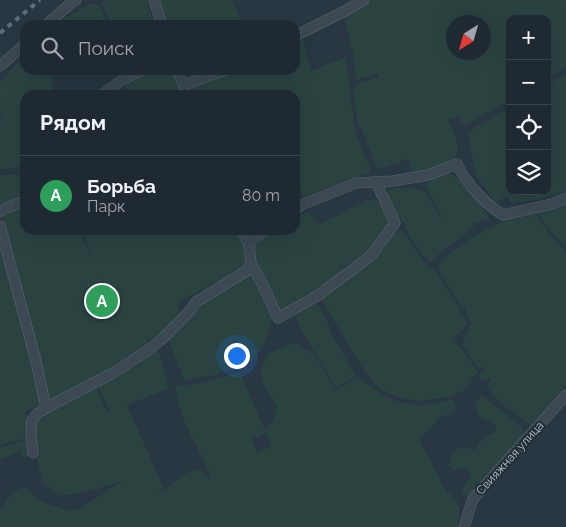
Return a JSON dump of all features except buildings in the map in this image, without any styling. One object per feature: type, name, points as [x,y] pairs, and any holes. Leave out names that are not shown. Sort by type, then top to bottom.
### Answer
[{"type":"street","points":[[52,20],[76,0]]},
{"type":"street","points":[[154,0],[160,20]]},
{"type":"street","points":[[300,34],[364,0]]},
{"type":"street","points":[[0,66],[20,48]]},
{"type":"street","points":[[109,90],[134,75]]},
{"type":"street","points":[[178,75],[184,90],[215,75]]},
{"type":"street","points":[[300,206],[356,183],[428,175],[457,164],[461,174],[493,209],[503,215],[551,204],[566,198]]},
{"type":"street","points":[[244,235],[249,244],[251,264],[278,318],[317,296],[368,258],[395,224],[376,182]]},
{"type":"street","points":[[0,212],[20,203]]},
{"type":"street","points":[[0,226],[36,361],[46,408]]},
{"type":"street","points":[[249,244],[258,235]]},
{"type":"street","points":[[33,453],[31,438],[32,420],[38,413],[113,373],[147,351],[188,313],[196,302],[244,273],[251,264]]},
{"type":"street","name":"Свияжная улица","points":[[464,527],[472,499],[566,395]]},
{"type":"green space","points":[[106,0],[146,0],[154,20],[110,20],[101,2]]},
{"type":"green space","points":[[158,0],[232,0],[241,20],[164,20]]},
{"type":"green space","points":[[371,0],[566,0],[566,68],[551,77],[551,15],[506,15],[506,102],[467,124],[461,124],[460,115],[448,119],[458,149],[454,159],[414,175],[408,159],[378,170],[358,124],[353,87],[361,82],[379,77],[377,73],[356,80],[352,48],[344,15]]},
{"type":"green space","points":[[91,4],[98,4],[106,20],[62,20]]},
{"type":"green space","points":[[302,38],[311,71],[346,57],[355,131],[371,172],[303,197],[300,185],[300,90],[192,90],[224,75],[300,75],[300,39]]},
{"type":"green space","points":[[20,60],[20,75],[51,75],[52,90],[20,90],[20,167],[0,169],[0,124],[2,116],[0,115],[0,82]]},
{"type":"green space","points":[[566,73],[566,191],[535,200],[512,203],[507,196],[495,203],[476,175],[468,133],[506,110],[506,195],[551,195],[551,82]]},
{"type":"green space","points":[[147,75],[175,75],[180,90],[127,90],[124,84]]},
{"type":"green space","points":[[20,174],[20,199],[7,205],[1,205],[0,175]]},
{"type":"green space","points":[[449,174],[468,186],[478,198],[489,219],[472,223],[474,228],[429,262],[396,214],[387,195],[389,190],[394,188],[419,190],[428,196],[443,220],[425,184],[439,176]]},
{"type":"green space","points":[[365,200],[375,200],[380,202],[386,210],[389,223],[371,249],[361,258],[343,267],[346,272],[314,290],[316,295],[282,314],[256,261],[255,246],[268,235],[300,235],[300,216],[308,212],[319,224]]},
{"type":"green space","points":[[566,202],[566,248],[537,213]]},
{"type":"green space","points":[[20,206],[20,235],[81,235],[90,256],[92,254],[83,235],[239,235],[244,243],[247,262],[237,274],[225,278],[178,302],[177,317],[174,323],[166,331],[147,341],[149,345],[133,357],[50,400],[47,395],[3,218],[7,213]]},
{"type":"green space","points":[[535,213],[550,235],[566,252],[566,385],[531,426],[495,397],[486,386],[491,381],[489,378],[482,382],[478,375],[485,370],[482,366],[479,369],[462,345],[471,323],[464,307],[462,308],[438,269],[441,262],[448,255],[470,239],[513,217]]},
{"type":"green space","points":[[401,229],[429,269],[433,267],[468,323],[454,338],[478,372],[465,390],[452,396],[419,401],[385,392],[365,372],[322,300],[323,295],[393,233]]},
{"type":"green space","points":[[0,238],[42,405],[25,411],[27,438],[0,445]]},
{"type":"green space","points":[[251,274],[254,276],[273,317],[262,350],[254,355],[256,359],[216,375],[184,380],[169,340],[208,298]]},
{"type":"green space","points":[[313,304],[318,305],[325,316],[330,331],[356,376],[336,388],[294,315]]},
{"type":"green space","points":[[297,343],[314,354],[336,390],[357,377],[385,396],[413,405],[425,405],[452,399],[457,405],[452,413],[438,418],[434,425],[419,439],[446,491],[457,500],[460,513],[457,527],[0,527],[0,509],[14,491],[24,487],[43,502],[67,510],[79,509],[122,481],[90,491],[59,496],[42,482],[33,437],[35,420],[56,407],[63,405],[63,402],[96,387],[107,413],[110,411],[98,386],[157,350],[169,388],[127,405],[164,489],[151,494],[166,489],[186,473],[198,469],[208,478],[211,476],[182,417],[175,387],[214,380],[240,372],[266,433],[252,439],[257,453],[271,446],[265,428],[273,421],[277,406],[263,384],[260,372],[268,354]]},
{"type":"green space","points":[[480,396],[486,398],[521,427],[523,438],[503,462],[487,475],[478,490],[466,496],[462,489],[472,474],[461,467],[455,471],[449,466],[452,454],[460,447],[475,450],[483,439],[495,433],[496,427],[479,416],[476,411]]},
{"type":"green space","points":[[28,440],[31,456],[22,458],[20,451],[0,460],[0,448]]},
{"type":"railway","points":[[0,33],[40,0]]},
{"type":"place","name":"Борьба","points":[[102,301]]}]
